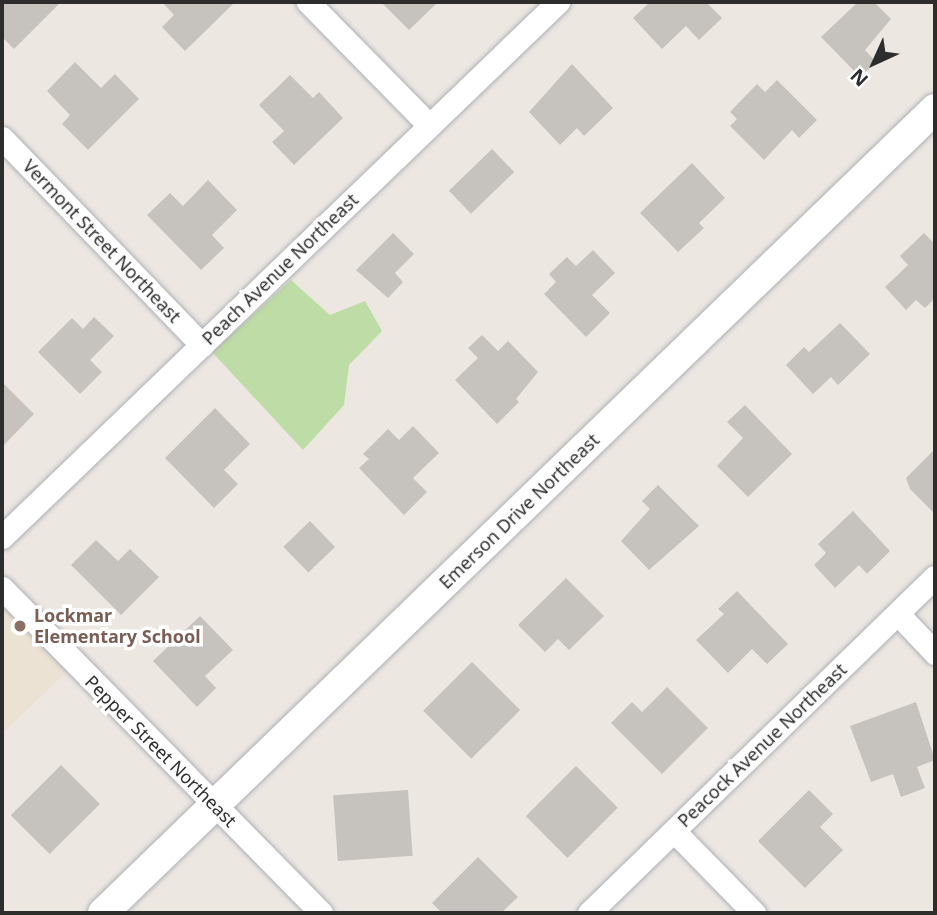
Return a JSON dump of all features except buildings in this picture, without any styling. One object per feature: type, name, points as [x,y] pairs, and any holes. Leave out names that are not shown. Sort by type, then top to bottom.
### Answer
[{"type":"street","points":[[307,2],[429,125]]},
{"type":"street","name":"Peach Avenue Northeast","points":[[2,537],[558,2]]},
{"type":"street","name":"Emerson Drive Northeast","points":[[103,913],[935,108]]},
{"type":"street","name":"Vermont Street Northeast","points":[[2,138],[202,345]]},
{"type":"street","name":"Peacock Avenue Northeast","points":[[589,913],[935,577]]},
{"type":"street","name":"Pepper Street Northeast","points":[[2,588],[321,913]]},
{"type":"street","points":[[898,614],[935,653]]},
{"type":"street","points":[[674,831],[754,913]]},
{"type":"shaded area","name":"Lockmar Elementary School","points":[[2,588],[75,664],[2,734]]},
{"type":"green space","points":[[291,280],[330,315],[365,301],[382,331],[349,365],[344,405],[303,450],[212,352]]},
{"type":"place","name":"Lockmar Elementary School","points":[[20,626]]}]
